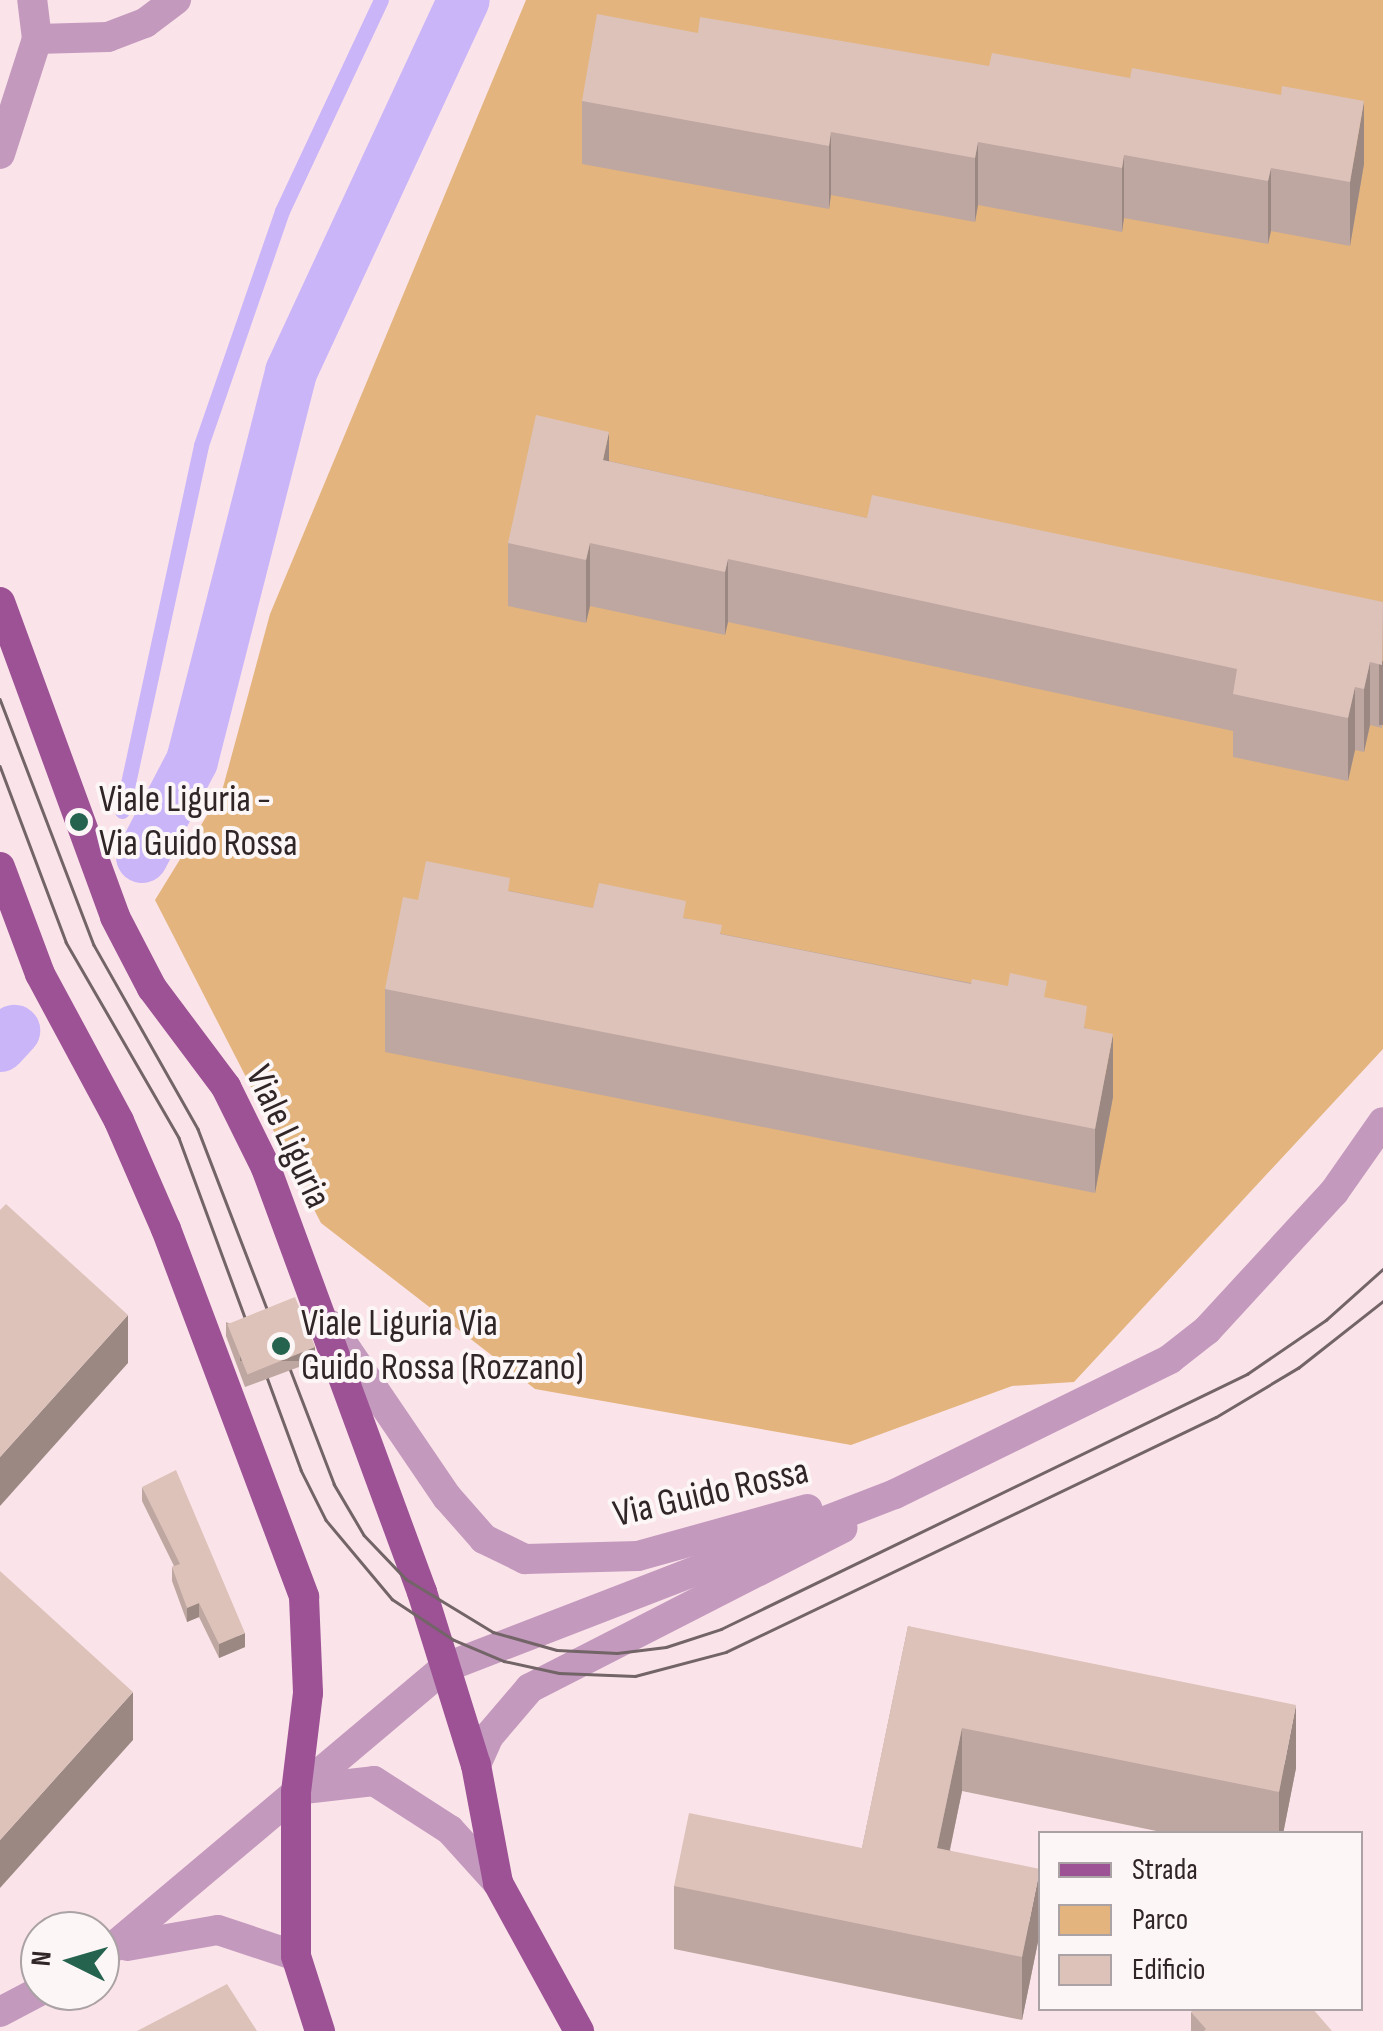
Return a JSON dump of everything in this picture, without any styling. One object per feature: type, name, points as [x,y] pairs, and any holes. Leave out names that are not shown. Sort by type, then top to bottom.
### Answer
[{"type":"main road","name":"Viale Liguria","points":[[0,602],[115,917],[152,988],[240,1112],[313,1299],[444,1668],[476,1764],[498,1883],[579,2031]]},
{"type":"main road","points":[[0,867],[40,974],[119,1121],[166,1229],[304,1597],[308,1692],[296,1792],[296,1956],[320,2031]]},
{"type":"street","points":[[0,154],[10,108],[37,39],[32,0]]},
{"type":"street","points":[[37,39],[108,38],[145,23],[176,0]]},
{"type":"street","name":"Via Guido Rossa","points":[[120,1944],[444,1668],[895,1494],[1170,1358],[1207,1330],[1334,1192],[1383,1122]]},
{"type":"street","name":"Via Guido Rossa","points":[[313,1299],[446,1497],[484,1539],[525,1559],[638,1556],[794,1512],[895,1494]]},
{"type":"street","name":"Via Guido Rossa","points":[[476,1764],[489,1736],[530,1688],[813,1547],[895,1494]]},
{"type":"street","points":[[296,1792],[322,1783],[374,1781],[450,1830],[498,1883]]},
{"type":"street","points":[[120,1951],[218,1930],[296,1956]]},
{"type":"green space","points":[[526,0],[1383,0],[1383,1049],[1074,1382],[1012,1386],[851,1445],[535,1389],[321,1223],[155,900],[222,791],[270,614]]},
{"type":"building","points":[[597,14],[698,33],[700,17],[989,66],[992,53],[1130,78],[1132,68],[1281,95],[1282,86],[1364,101],[1350,182],[1271,168],[1268,181],[1124,155],[1122,168],[978,142],[975,158],[831,132],[829,146],[582,101]]},
{"type":"building","points":[[536,415],[609,432],[603,460],[867,518],[872,495],[1383,602],[1382,665],[1370,662],[1364,689],[1355,687],[1348,718],[1233,694],[1237,669],[728,559],[725,572],[590,543],[586,560],[508,543]]},
{"type":"building","points":[[426,861],[510,878],[508,891],[593,908],[599,883],[686,901],[683,918],[722,925],[720,934],[971,984],[972,979],[1008,986],[1010,973],[1047,981],[1044,997],[1087,1006],[1084,1028],[1113,1034],[1095,1129],[385,989],[403,897],[418,900]]},
{"type":"building","points":[[6,1204],[128,1315],[0,1457],[0,1210]]},
{"type":"building","points":[[295,1297],[315,1347],[248,1374],[227,1324]]},
{"type":"building","points":[[176,1470],[245,1633],[219,1644],[199,1603],[187,1608],[172,1567],[180,1564],[142,1487]]},
{"type":"building","points":[[0,1571],[133,1692],[0,1840]]},
{"type":"building","points":[[908,1626],[1296,1705],[1279,1792],[962,1728],[937,1848],[1038,1869],[1022,1957],[674,1886],[689,1813],[862,1848]]},
{"type":"building","points":[[227,1984],[257,2031],[137,2031]]},
{"type":"building","points":[[1315,2011],[1332,2031],[1204,2031],[1191,2012]]},
{"type":"waterway","points":[[122,811],[201,445],[282,211],[381,0]]},
{"type":"waterway","points":[[142,857],[192,761],[291,372],[464,0]]},
{"type":"waterway","points":[[0,1046],[14,1031]]},
{"type":"tram line","points":[[0,699],[94,945],[198,1129],[334,1484],[364,1535],[406,1579],[493,1632],[557,1650],[617,1653],[666,1647],[721,1629],[1247,1374],[1326,1320],[1383,1269]]},
{"type":"tram line","points":[[0,766],[66,942],[179,1138],[301,1470],[326,1520],[392,1599],[454,1640],[504,1661],[559,1673],[635,1676],[726,1652],[1216,1417],[1298,1368],[1383,1301]]},
{"type":"place","name":"Viale Liguria - Via Guido Rossa","points":[[79,822]]},
{"type":"place","name":"Viale Liguria Via Guido Rossa (Rozzano)","points":[[281,1346]]}]
